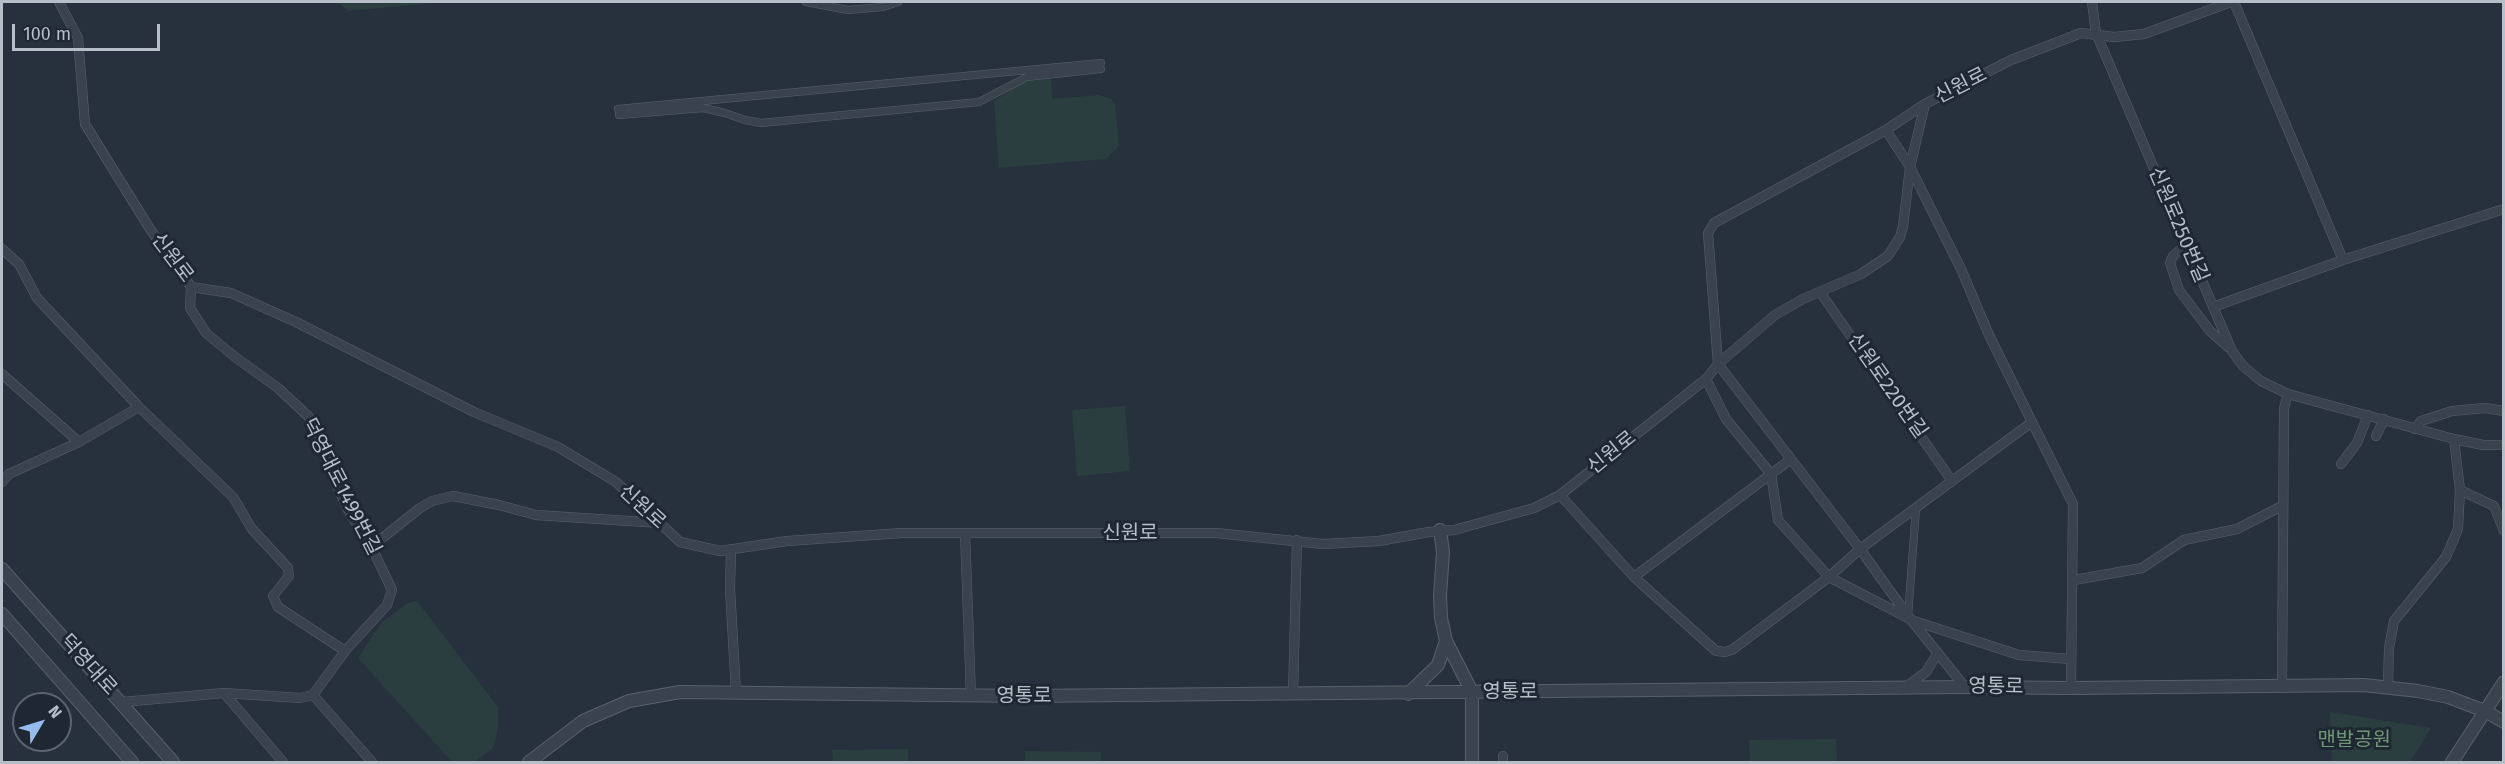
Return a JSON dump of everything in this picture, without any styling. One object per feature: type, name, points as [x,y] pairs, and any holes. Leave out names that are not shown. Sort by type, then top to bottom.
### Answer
[{"type":"street","name":"신원로","points":[[60,2],[78,38],[86,124],[150,229],[191,287],[231,293],[296,322],[474,412],[558,447],[616,482],[680,542],[720,551],[787,541],[890,534],[1216,533],[1323,544],[1379,541],[1440,530],[1454,530],[1534,507],[1560,495],[1706,379],[1718,364],[1775,315],[1878,263],[1894,248],[1903,227],[1910,167],[1925,104],[2026,53],[2081,33],[2096,33],[2114,37],[2144,34],[2233,2]]},
{"type":"street","points":[[806,2],[848,10],[883,7],[898,2]]},
{"type":"street","name":"신원로250번길","points":[[2092,2],[2096,33],[2232,351],[2243,366],[2261,381],[2288,394],[2454,440],[2483,445],[2504,445]]},
{"type":"street","points":[[2233,2],[2343,260]]},
{"type":"street","points":[[1101,66],[1027,77],[979,102],[760,123],[703,108],[619,112],[1101,66]]},
{"type":"street","points":[[1925,104],[1886,130],[1714,223],[1708,233],[1718,364],[1965,687]]},
{"type":"street","points":[[1886,130],[1910,167],[1961,269],[1989,335],[2073,504],[2074,580],[2070,659],[2071,688]]},
{"type":"street","points":[[2213,307],[2343,260],[2504,209]]},
{"type":"street","points":[[2186,245],[2173,256],[2170,263],[2179,290],[2210,331],[2232,351]]},
{"type":"street","points":[[2,249],[19,264],[37,298],[139,407],[233,496],[252,529],[288,568],[289,576],[273,596],[278,607],[345,651]]},
{"type":"street","name":"덕영대로1499번길","points":[[191,287],[190,308],[206,333],[278,388],[309,417],[325,448],[334,479],[348,510],[392,590],[387,604],[345,651],[313,695]]},
{"type":"street","name":"신원로220번길","points":[[1820,292],[1952,481]]},
{"type":"street","points":[[2,374],[79,442]]},
{"type":"street","points":[[1706,379],[1726,419],[1772,474],[1778,520],[1829,577],[1911,619],[2019,655],[2070,659]]},
{"type":"street","points":[[2282,686],[2284,408],[2288,394]]},
{"type":"street","points":[[2,482],[9,474],[79,442],[139,407]]},
{"type":"street","points":[[2415,429],[2421,422],[2452,411],[2486,408],[2504,411]]},
{"type":"street","points":[[2341,464],[2357,443],[2368,415]]},
{"type":"street","points":[[2376,436],[2384,419]]},
{"type":"street","points":[[1560,495],[1634,578],[1716,651],[1725,652],[1732,650],[1829,577],[1860,549],[2032,422]]},
{"type":"street","points":[[2388,687],[2389,648],[2394,621],[2449,551],[2459,523],[2460,490],[2454,440]]},
{"type":"street","points":[[1634,578],[1791,459]]},
{"type":"street","points":[[2460,490],[2494,506],[2504,531]]},
{"type":"street","points":[[370,547],[420,508],[432,501],[453,496],[536,516],[660,523]]},
{"type":"street","points":[[2074,580],[2142,568],[2184,540],[2237,529],[2282,506]]},
{"type":"street","points":[[1911,619],[1916,508]]},
{"type":"street","points":[[1440,530],[1443,571],[1440,608],[1446,641],[1472,692],[1472,762]]},
{"type":"street","points":[[965,533],[971,696]]},
{"type":"street","points":[[1293,694],[1297,540]]},
{"type":"street","points":[[731,549],[730,588],[736,693]]},
{"type":"street","name":"덕영대로","points":[[2,569],[173,762]]},
{"type":"street","name":"덕영대로","points":[[2,614],[132,762]]},
{"type":"street","points":[[1408,694],[1438,665],[1446,641]]},
{"type":"street","points":[[1903,688],[1926,672],[1938,653]]},
{"type":"street","points":[[2452,762],[2504,682]]},
{"type":"street","name":"영통로","points":[[529,762],[583,721],[629,701],[680,692],[971,696],[1408,694],[1965,687],[2388,687],[2448,698],[2485,711],[2504,722]]},
{"type":"street","points":[[224,693],[283,762]]},
{"type":"street","points":[[122,702],[224,693],[300,698],[313,695],[372,762]]},
{"type":"green space","points":[[337,2],[444,2],[349,11]]},
{"type":"green space","points":[[1051,78],[1052,99],[1099,95],[1111,99],[1115,104],[1119,146],[1106,159],[999,168],[994,101],[1024,82]]},
{"type":"green space","points":[[1125,406],[1130,471],[1077,476],[1072,410]]},
{"type":"green space","points":[[417,601],[498,707],[498,727],[492,749],[474,762],[452,762],[358,658],[382,622],[408,603]]},
{"type":"green space","name":"맨발공원","points":[[2330,712],[2431,728],[2410,762],[2332,762]]},
{"type":"green space","points":[[1836,739],[1837,762],[1750,762],[1749,740]]},
{"type":"green space","points":[[908,749],[908,762],[833,762],[832,750]]},
{"type":"green space","points":[[1025,751],[1101,752],[1101,762],[1025,762]]}]
